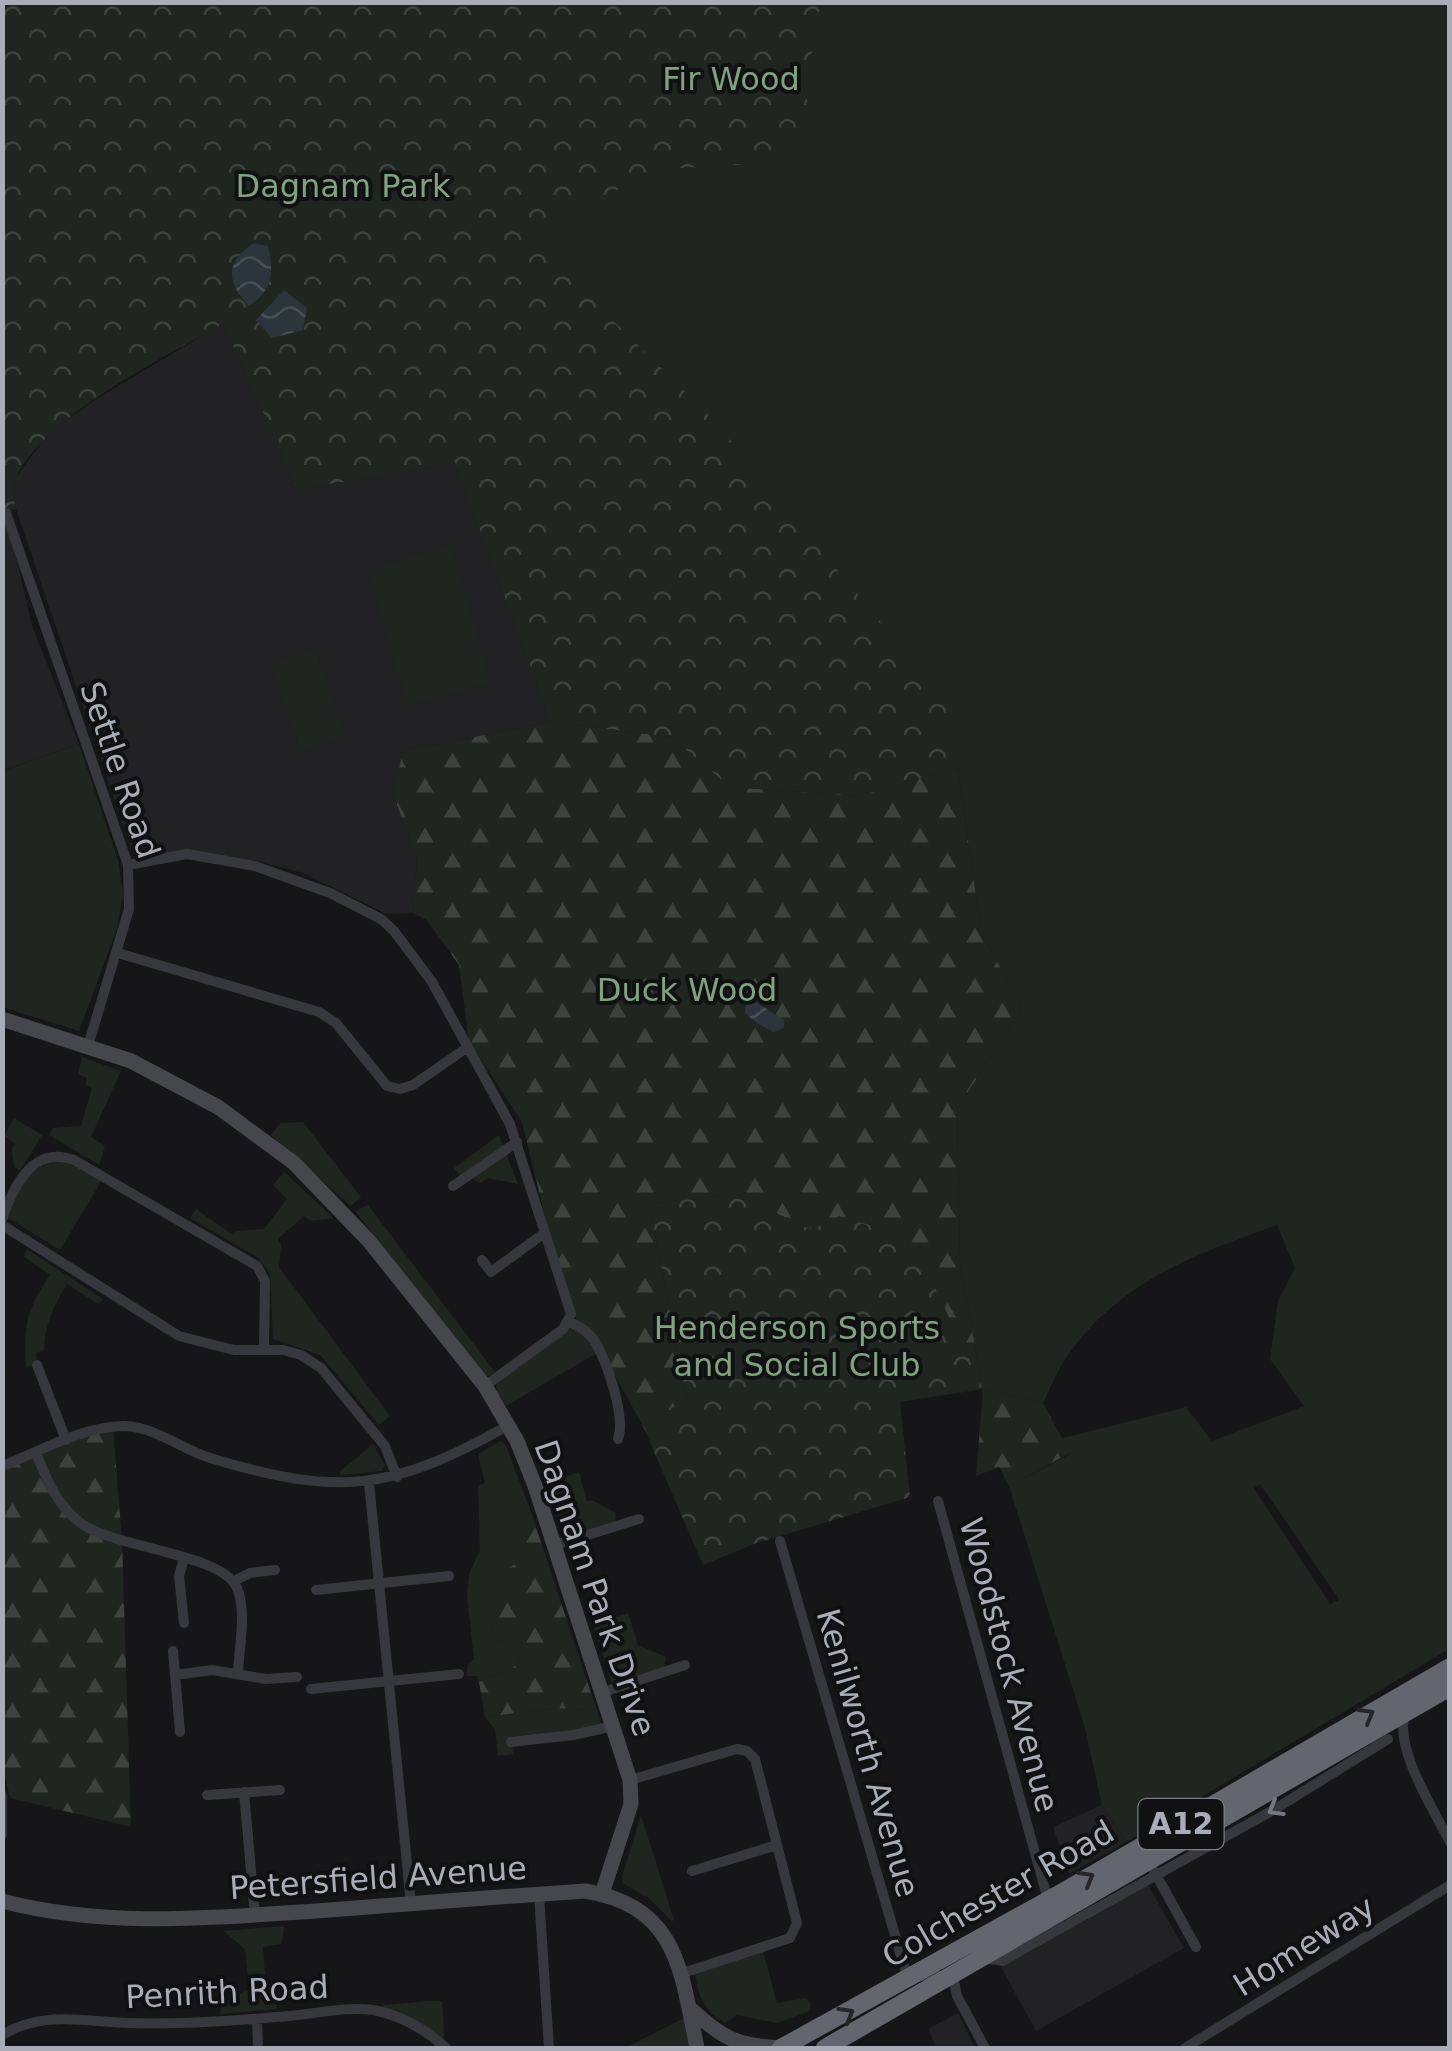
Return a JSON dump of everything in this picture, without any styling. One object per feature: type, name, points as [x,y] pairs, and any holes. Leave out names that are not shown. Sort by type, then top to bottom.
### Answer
[{"type":"highway","name":"Colchester Road","points":[[782,2048],[1048,1900],[1450,1667]]},
{"type":"highway","name":"Colchester Road","points":[[825,2048],[929,1990],[952,1988],[984,1958],[1152,1868],[1360,1738],[1405,1717],[1450,1687]]},
{"type":"street","name":"Settle Road","points":[[6,513],[128,865],[129,909],[88,1046]]},
{"type":"street","points":[[128,865],[187,854],[206,855],[288,876],[381,918],[394,931],[432,982],[518,1142],[569,1304],[569,1322]]},
{"type":"street","points":[[118,953],[320,1012],[336,1023],[387,1086],[400,1089],[413,1085],[468,1047]]},
{"type":"street","name":"Dagnam Park Drive","points":[[2,1019],[131,1061],[193,1093],[267,1140],[347,1215],[485,1386],[509,1425],[533,1480],[630,1780],[630,1804],[602,1894]]},
{"type":"street","points":[[454,1186],[518,1142]]},
{"type":"street","points":[[264,1349],[265,1281],[257,1266],[74,1160],[53,1155],[40,1158],[26,1172],[2,1222],[179,1336],[234,1350],[264,1349],[301,1356],[321,1368],[385,1446],[397,1476]]},
{"type":"street","points":[[482,1260],[490,1272],[544,1234]]},
{"type":"street","points":[[485,1386],[569,1322]]},
{"type":"street","points":[[569,1322],[592,1338],[604,1362],[616,1400],[621,1433],[618,1439]]},
{"type":"street","points":[[37,1365],[66,1440]]},
{"type":"street","points":[[2,1466],[98,1428],[142,1428],[190,1451],[281,1477],[342,1484],[369,1482],[444,1460],[509,1425]]},
{"type":"street","points":[[36,1453],[52,1491],[82,1524],[108,1536],[222,1570],[234,1581],[241,1602],[238,1673]]},
{"type":"street","points":[[369,1482],[411,1904]]},
{"type":"street","name":"Woodstock Avenue","points":[[938,1501],[1048,1900]]},
{"type":"street","points":[[555,1545],[639,1519]]},
{"type":"street","name":"Kenilworth Avenue","points":[[780,1541],[910,1978]]},
{"type":"street","points":[[184,1558],[178,1576],[184,1623]]},
{"type":"street","points":[[234,1581],[275,1570]]},
{"type":"street","points":[[316,1590],[449,1576]]},
{"type":"street","points":[[173,1650],[180,1732]]},
{"type":"street","points":[[603,1692],[685,1665]]},
{"type":"street","points":[[175,1675],[212,1670],[266,1680],[297,1677]]},
{"type":"street","points":[[312,1689],[459,1674]]},
{"type":"street","points":[[1405,1717],[1404,1746],[1450,1842]]},
{"type":"street","name":"Colchester Road","points":[[1152,1868],[1323,1781],[1389,1739],[1405,1717]]},
{"type":"street","points":[[512,1742],[573,1736],[614,1726]]},
{"type":"street","points":[[1360,1738],[1389,1739],[1404,1746]]},
{"type":"street","points":[[630,1780],[736,1749],[748,1751],[755,1759],[798,1923],[794,1934],[784,1940],[680,1974]]},
{"type":"street","points":[[207,1795],[280,1790]]},
{"type":"street","points":[[244,1792],[255,1916]]},
{"type":"street","points":[[2,1795],[2,1835]]},
{"type":"street","points":[[692,1870],[777,1844]]},
{"type":"street","points":[[1152,1868],[1196,1948]]},
{"type":"street","name":"Homeway","points":[[1185,2048],[1450,1885]]},
{"type":"street","name":"Petersfield Avenue","points":[[2,1901],[56,1913],[146,1920],[255,1916],[585,1891],[602,1894],[629,1902],[651,1918],[669,1943],[692,2010],[698,2048]]},
{"type":"street","points":[[539,1895],[549,2048]]},
{"type":"street","points":[[910,1978],[933,1974],[952,1988],[985,2048]]},
{"type":"street","name":"Penrith Road","points":[[2,2035],[29,2022],[56,2018],[138,2024],[372,2010],[414,2025],[446,2048]]},
{"type":"street","points":[[692,2010],[739,2046],[782,2048]]},
{"type":"street","points":[[258,2019],[258,2048]]},
{"type":"shaded area","points":[[223,323],[298,490],[455,462],[551,722],[403,751],[393,794],[417,859],[413,913],[386,914],[303,873],[253,860],[243,864],[206,855],[132,852],[16,509],[14,480],[48,434],[93,401]]},
{"type":"shaded area","points":[[6,513],[32,626],[79,744],[2,771],[2,514]]},
{"type":"shaded area","points":[[1102,1805],[1126,1842],[1069,1874],[1053,1827]]},
{"type":"shaded area","points":[[1148,1885],[1184,1948],[1036,2031],[1001,1967]]},
{"type":"shaded area","points":[[958,2013],[975,2048],[937,2048],[928,2029]]},
{"type":"green space","name":"Fir Wood","points":[[3,3],[1449,3],[1449,1649],[1126,1842],[1102,1805],[1085,1728],[1009,1486],[1070,1454],[1062,1438],[1186,1407],[1212,1441],[1304,1406],[1270,1359],[1278,1301],[1295,1268],[1277,1225],[1219,1247],[1165,1271],[1117,1303],[1068,1354],[1043,1403],[983,1389],[960,1264],[957,1109],[1022,1008],[981,932],[958,768],[551,722],[455,462],[298,490],[223,323],[107,390],[52,432],[30,455],[15,479],[16,509],[6,513]],"holes":[[[1260,1484],[1339,1600],[1330,1604],[1254,1488]]]},
{"type":"green space","name":"Dagnam Park","points":[[3,3],[821,3],[813,38],[801,161],[666,169],[522,231],[712,418],[950,706],[958,768],[857,796],[730,787],[671,737],[551,722],[455,462],[298,490],[223,323],[107,390],[52,432],[30,455],[15,479],[16,509],[3,514]]},
{"type":"green space","points":[[450,545],[491,682],[408,706],[368,570]]},
{"type":"green space","points":[[315,649],[345,736],[301,751],[271,664]]},
{"type":"green space","name":"Duck Wood","points":[[551,722],[671,737],[731,787],[857,796],[958,768],[981,932],[1022,1008],[957,1109],[960,1264],[983,1389],[812,1230],[735,1194],[649,1204],[687,1399],[643,1426],[607,1361],[579,1326],[559,1273],[522,1122],[469,1041],[459,965],[427,920],[413,913],[417,859],[393,794],[403,751]]},
{"type":"green space","points":[[79,744],[118,860],[123,894],[117,929],[79,1031],[2,1007],[3,771]]},
{"type":"green space","points":[[82,1057],[121,1071],[91,1137],[105,1146],[99,1165],[49,1135],[53,1128],[81,1126],[92,1088],[85,1085],[87,1078],[78,1074]]},
{"type":"green space","points":[[14,1118],[42,1135],[20,1171],[14,1167],[15,1144],[4,1136]]},
{"type":"green space","points":[[303,1122],[361,1197],[351,1206],[271,1135],[280,1123]]},
{"type":"green space","points":[[499,1135],[518,1184],[488,1178],[480,1183],[460,1176],[454,1168]]},
{"type":"green space","points":[[62,1160],[102,1180],[60,1250],[8,1218],[26,1179],[41,1167]]},
{"type":"green space","points":[[284,1172],[334,1218],[310,1221],[304,1216],[278,1239],[279,1267],[390,1416],[379,1425],[320,1355],[273,1339],[270,1273],[257,1257],[190,1218],[196,1209],[233,1235],[236,1231],[264,1229],[287,1199],[273,1185]]},
{"type":"green space","name":"Henderson Sports and Social Club","points":[[735,1194],[812,1230],[839,1216],[896,1233],[929,1275],[983,1389],[900,1402],[910,1497],[754,1544],[703,1565],[643,1426],[687,1399],[649,1204]]},
{"type":"green space","points":[[368,1205],[495,1372],[483,1374],[355,1211]]},
{"type":"green space","points":[[27,1249],[103,1299],[98,1304],[67,1284],[51,1316],[44,1351],[36,1353],[37,1365],[26,1367],[28,1318],[50,1275],[23,1256]]},
{"type":"green space","points":[[575,1324],[599,1352],[506,1406],[496,1383]]},
{"type":"green space","points":[[983,1389],[1043,1403],[1070,1453],[1009,1486],[999,1467],[976,1476]]},
{"type":"green space","points":[[113,1427],[122,1540],[131,1827],[10,1798],[2,1762],[2,1466]]},
{"type":"green space","points":[[500,1441],[505,1443],[531,1512],[521,1520],[505,1547],[526,1550],[530,1557],[510,1586],[502,1611],[492,1622],[493,1637],[503,1643],[519,1635],[524,1638],[517,1665],[479,1682],[477,1676],[466,1676],[468,1664],[474,1659],[467,1596],[469,1574],[480,1550],[478,1486],[485,1483],[478,1454]]},
{"type":"green space","points":[[373,1444],[385,1465],[382,1471],[341,1475],[339,1472]]},
{"type":"green space","points":[[579,1472],[587,1501],[616,1513],[615,1521],[564,1537],[547,1483]]},
{"type":"green space","points":[[531,1512],[603,1729],[593,1731],[588,1710],[556,1708],[485,1717],[479,1682],[517,1665],[524,1638],[519,1635],[503,1643],[493,1637],[492,1622],[501,1611],[501,1598],[510,1586],[506,1569],[529,1557],[526,1550],[504,1548],[521,1520]]},
{"type":"green space","points":[[628,1613],[638,1645],[666,1657],[664,1667],[612,1684],[593,1624]]},
{"type":"green space","points":[[556,1708],[589,1710],[593,1731],[512,1742],[513,1754],[498,1756],[495,1730],[485,1717]]},
{"type":"green space","points":[[641,1815],[672,1921],[650,1899],[624,1884],[622,1877]]},
{"type":"green space","points":[[284,1926],[282,1944],[263,1947],[266,1987],[276,1991],[277,2009],[220,2014],[221,2004],[249,1989],[245,1949],[224,1931]]},
{"type":"green space","points":[[763,1951],[777,2003],[806,1998],[811,2004],[810,2011],[777,2023],[737,2015],[725,2023],[704,2003],[696,1974]]},
{"type":"green space","points":[[442,2001],[445,2047],[425,2031],[372,2010],[384,2005]]},
{"type":"green space","points":[[686,2017],[694,2048],[625,2048]]},
{"type":"water","points":[[254,243],[268,246],[271,272],[263,294],[249,306],[236,288],[232,272],[238,257]]},
{"type":"water","points":[[284,290],[307,308],[303,330],[272,338],[256,320]]},
{"type":"water","points":[[754,1001],[784,1020],[784,1028],[774,1032],[745,1013],[746,1003]]}]
